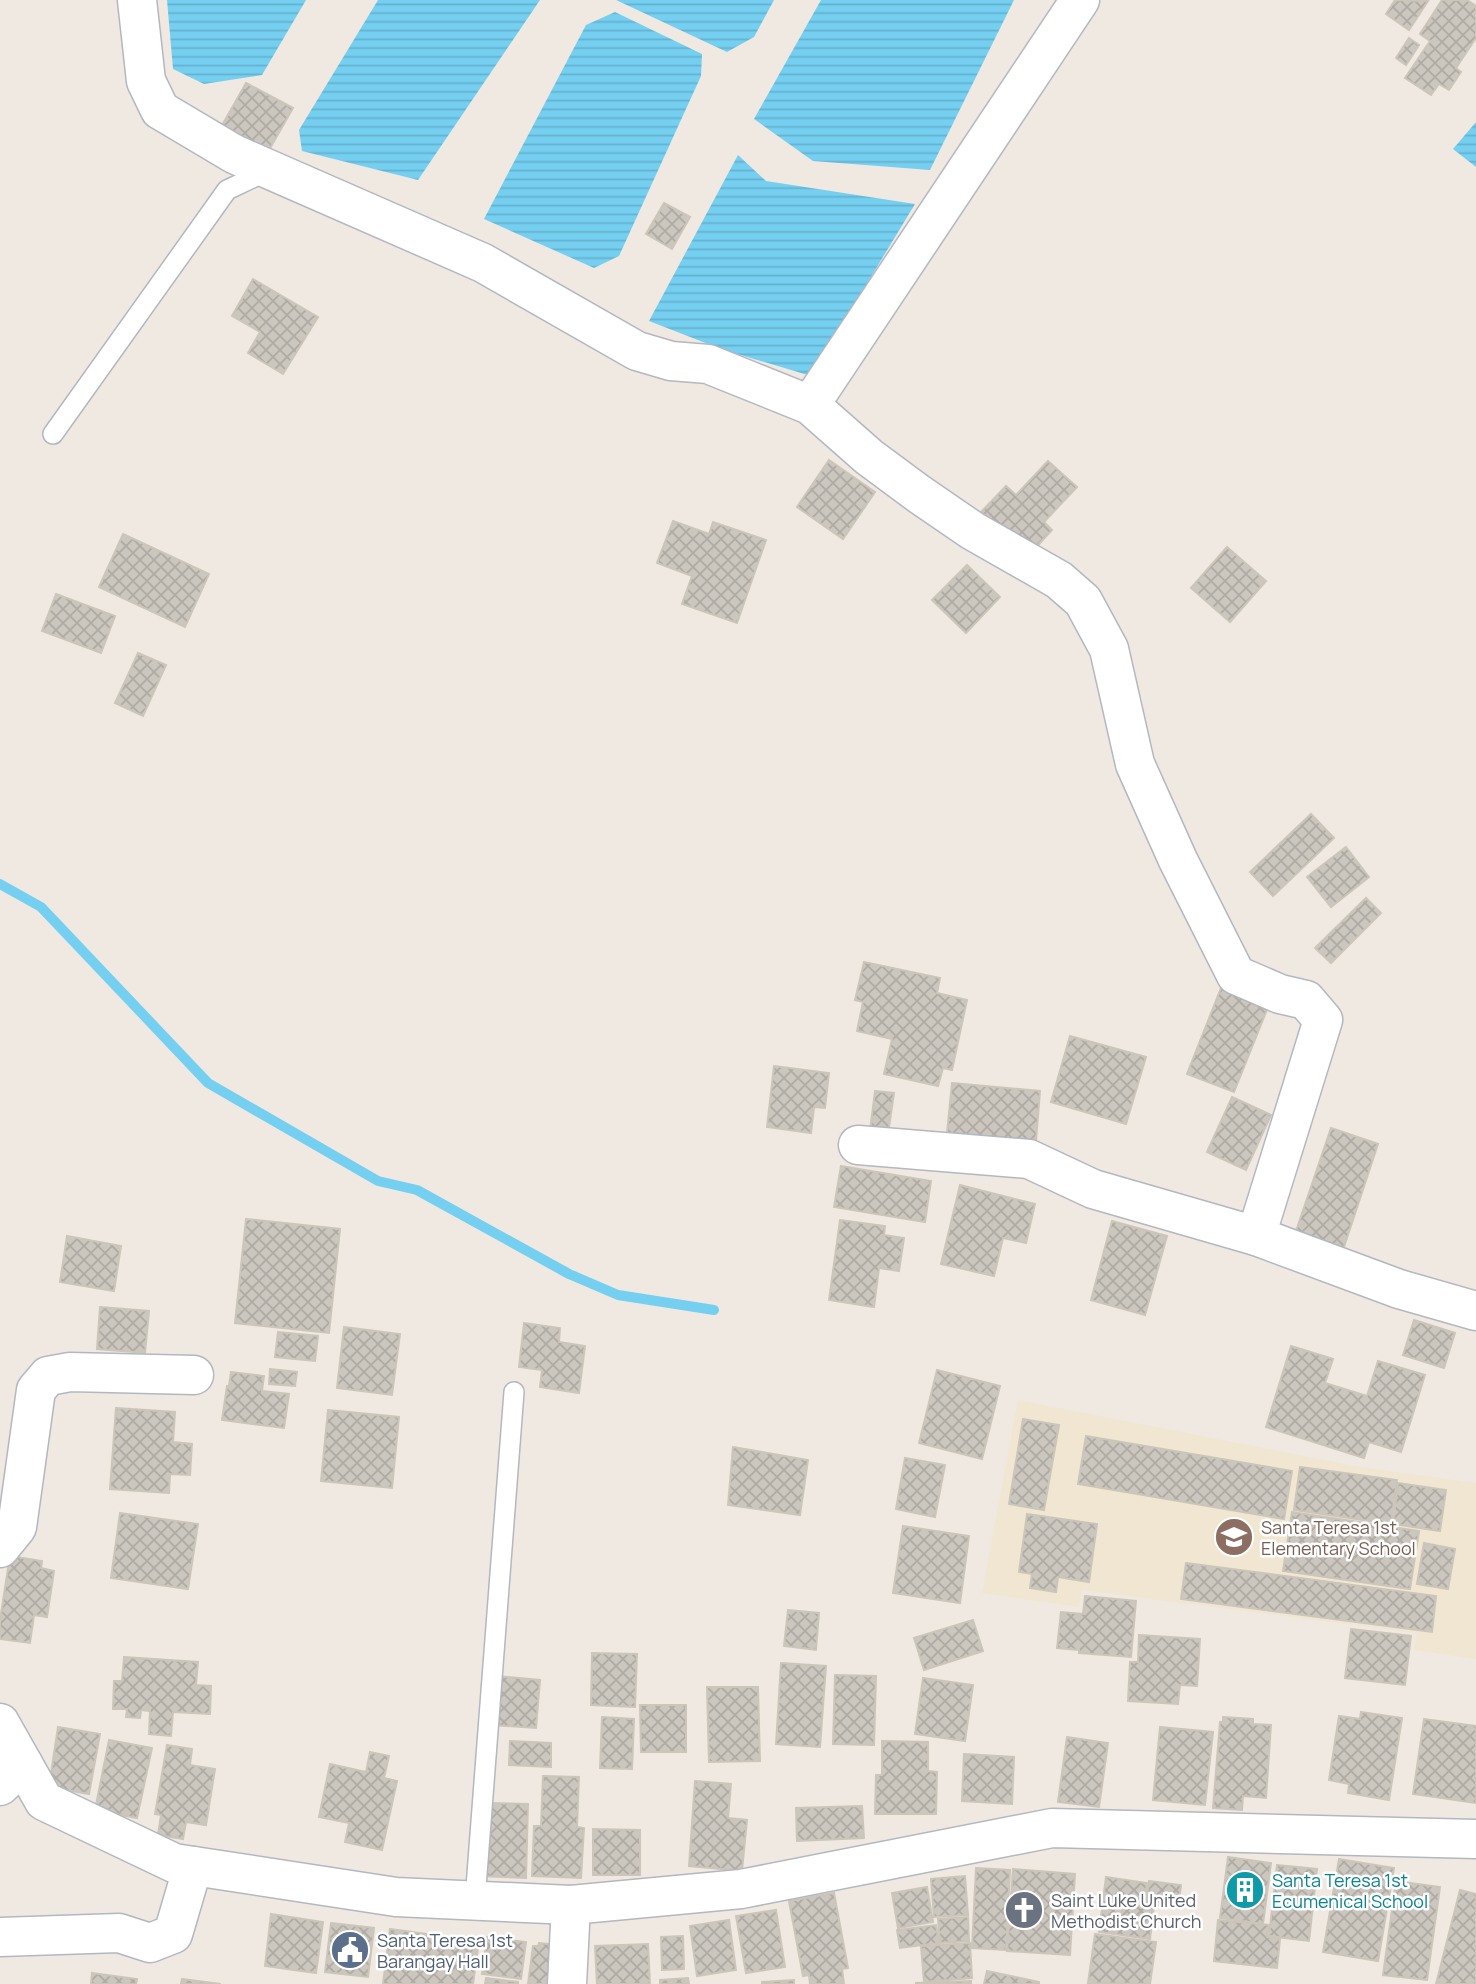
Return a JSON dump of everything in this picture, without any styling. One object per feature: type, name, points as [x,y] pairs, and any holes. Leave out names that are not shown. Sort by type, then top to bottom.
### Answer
[{"type":"street","points":[[137,0],[146,81],[160,110],[234,154],[483,263],[637,351],[671,361],[708,364],[810,405],[869,457],[919,494],[973,531],[1059,580],[1083,601],[1109,649],[1135,764],[1178,860],[1236,975],[1280,995],[1306,1000],[1323,1020],[1256,1236]]},
{"type":"street","points":[[810,405],[1080,0]]},
{"type":"street","points":[[858,1145],[1029,1159],[1093,1189],[1256,1236],[1399,1289],[1476,1311]]},
{"type":"street","points":[[0,1548],[16,1527],[36,1390],[48,1376],[70,1372],[194,1376]]},
{"type":"street","points":[[0,1723],[12,1775],[44,1801],[174,1863],[396,1897],[571,1905],[741,1889],[1052,1828],[1476,1839]]},
{"type":"street","points":[[0,1937],[119,1933],[150,1943],[173,1934],[194,1866]]},
{"type":"street","points":[[567,1984],[571,1905]]},
{"type":"lane","points":[[53,434],[227,190],[270,170]]},
{"type":"lane","points":[[475,1900],[514,1392]]},
{"type":"shaded area","name":"Santa Teresa 1st Elementary School","points":[[1018,1400],[1360,1467],[1476,1483],[1476,1659],[1414,1650],[1417,1633],[1082,1590],[1079,1607],[982,1593]]},
{"type":"water","points":[[167,0],[306,0],[262,75],[204,84],[173,69]]},
{"type":"water","points":[[378,0],[540,0],[418,180],[302,151],[299,130]]},
{"type":"water","points":[[616,0],[774,0],[754,37],[727,52]]},
{"type":"water","points":[[821,0],[1014,0],[930,170],[813,161],[754,119]]},
{"type":"water","points":[[615,12],[702,54],[701,76],[619,256],[594,268],[484,219],[586,25]]},
{"type":"water","points":[[1476,122],[1476,167],[1453,149]]},
{"type":"water","points":[[738,155],[766,181],[915,204],[811,376],[721,349],[649,321]]},
{"type":"building","points":[[1395,0],[1428,1],[1409,30],[1386,14]]},
{"type":"building","points":[[1442,0],[1467,0],[1476,6],[1476,38],[1456,68],[1461,72],[1449,90],[1439,84],[1431,95],[1405,78],[1430,41],[1420,34]]},
{"type":"building","points":[[1409,38],[1419,45],[1406,65],[1396,58]]},
{"type":"building","points":[[246,83],[293,108],[268,152],[221,127]]},
{"type":"building","points":[[664,203],[690,217],[672,249],[646,234]]},
{"type":"building","points":[[253,279],[318,317],[283,374],[248,353],[260,332],[232,316]]},
{"type":"building","points":[[829,460],[875,492],[843,539],[797,507]]},
{"type":"building","points":[[1048,461],[1077,487],[1044,522],[1052,530],[1028,556],[981,512],[1006,486],[1016,495]]},
{"type":"building","points":[[673,521],[709,534],[713,522],[766,540],[737,623],[682,604],[692,576],[657,563]]},
{"type":"building","points":[[123,534],[209,574],[185,627],[99,587]]},
{"type":"building","points":[[1227,547],[1266,581],[1230,622],[1191,588]]},
{"type":"building","points":[[967,565],[1000,597],[966,633],[932,600]]},
{"type":"building","points":[[56,594],[115,616],[101,653],[42,631]]},
{"type":"building","points":[[138,653],[166,665],[143,716],[115,703]]},
{"type":"building","points":[[1311,814],[1334,838],[1273,896],[1250,872]]},
{"type":"building","points":[[1346,847],[1369,877],[1331,907],[1307,877]]},
{"type":"building","points":[[1366,898],[1381,913],[1331,963],[1315,948]]},
{"type":"building","points":[[864,962],[940,978],[937,993],[967,1000],[952,1070],[943,1068],[938,1086],[884,1074],[892,1039],[857,1031],[863,1002],[855,1000]]},
{"type":"building","points":[[1221,988],[1268,1007],[1234,1092],[1187,1074]]},
{"type":"building","points":[[1070,1036],[1146,1057],[1126,1124],[1051,1102]]},
{"type":"building","points":[[774,1066],[829,1073],[825,1108],[814,1107],[811,1133],[767,1127]]},
{"type":"building","points":[[952,1083],[1040,1091],[1036,1141],[947,1133]]},
{"type":"building","points":[[875,1091],[894,1093],[888,1134],[870,1131]]},
{"type":"building","points":[[1232,1097],[1271,1115],[1246,1170],[1207,1152]]},
{"type":"building","points":[[1331,1128],[1378,1144],[1343,1250],[1295,1234]]},
{"type":"building","points":[[841,1166],[931,1181],[925,1222],[834,1207]]},
{"type":"building","points":[[960,1185],[1035,1204],[1026,1243],[1003,1238],[994,1276],[941,1264]]},
{"type":"building","points":[[246,1219],[340,1229],[329,1333],[235,1323]]},
{"type":"building","points":[[840,1220],[885,1226],[884,1235],[904,1238],[899,1271],[879,1268],[874,1307],[829,1300]]},
{"type":"building","points":[[1112,1221],[1167,1236],[1145,1315],[1091,1300]]},
{"type":"building","points":[[67,1236],[121,1246],[114,1291],[60,1282]]},
{"type":"building","points":[[100,1307],[149,1311],[145,1353],[97,1349]]},
{"type":"building","points":[[1414,1320],[1455,1333],[1444,1368],[1403,1355]]},
{"type":"building","points":[[524,1323],[560,1328],[559,1342],[585,1346],[579,1393],[540,1387],[542,1370],[519,1367]]},
{"type":"building","points":[[344,1327],[400,1334],[392,1395],[337,1388]]},
{"type":"building","points":[[278,1332],[318,1336],[315,1361],[275,1357]]},
{"type":"building","points":[[1291,1346],[1333,1359],[1325,1383],[1367,1396],[1378,1361],[1425,1375],[1401,1452],[1369,1442],[1364,1458],[1266,1427]]},
{"type":"building","points":[[270,1369],[297,1372],[295,1386],[269,1384]]},
{"type":"building","points":[[937,1370],[1000,1386],[982,1459],[919,1443]]},
{"type":"building","points":[[231,1372],[264,1376],[262,1391],[289,1394],[284,1428],[222,1420]]},
{"type":"building","points":[[116,1408],[175,1412],[173,1442],[192,1444],[190,1475],[170,1474],[169,1493],[110,1489]]},
{"type":"building","points":[[328,1410],[399,1417],[392,1488],[321,1481]]},
{"type":"building","points":[[1023,1419],[1059,1425],[1044,1510],[1009,1504]]},
{"type":"building","points":[[1086,1436],[1292,1471],[1284,1519],[1078,1484]]},
{"type":"building","points":[[733,1447],[808,1460],[800,1515],[728,1505]]},
{"type":"building","points":[[905,1458],[945,1465],[935,1517],[896,1509]]},
{"type":"building","points":[[1300,1467],[1397,1480],[1391,1524],[1294,1510]]},
{"type":"building","points":[[1398,1483],[1446,1490],[1440,1531],[1393,1524]]},
{"type":"building","points":[[1292,1512],[1419,1531],[1410,1589],[1283,1571]]},
{"type":"building","points":[[120,1513],[198,1524],[188,1589],[111,1578]]},
{"type":"building","points":[[1027,1514],[1097,1524],[1089,1582],[1058,1577],[1056,1592],[1030,1588],[1032,1574],[1019,1572]]},
{"type":"building","points":[[903,1526],[969,1536],[960,1603],[893,1593]]},
{"type":"building","points":[[1424,1543],[1455,1549],[1448,1589],[1417,1584]]},
{"type":"building","points":[[10,1556],[42,1561],[41,1568],[54,1571],[47,1617],[34,1615],[30,1643],[0,1639],[0,1620]]},
{"type":"building","points":[[1186,1563],[1436,1596],[1432,1632],[1181,1599]]},
{"type":"building","points":[[1085,1596],[1136,1601],[1131,1657],[1079,1653],[1079,1650],[1057,1648],[1061,1612],[1083,1614]]},
{"type":"building","points":[[788,1610],[819,1613],[816,1650],[784,1646]]},
{"type":"building","points":[[973,1620],[983,1651],[924,1670],[914,1638]]},
{"type":"building","points":[[1351,1629],[1411,1636],[1405,1685],[1345,1678]]},
{"type":"building","points":[[1139,1635],[1200,1639],[1197,1686],[1180,1685],[1178,1704],[1128,1701],[1130,1662],[1138,1662]]},
{"type":"building","points":[[592,1653],[637,1654],[635,1707],[591,1705]]},
{"type":"building","points":[[124,1657],[198,1662],[196,1685],[211,1686],[210,1714],[173,1712],[171,1736],[149,1734],[150,1711],[141,1710],[140,1718],[126,1717],[127,1709],[113,1709],[114,1681],[122,1681]]},
{"type":"building","points":[[781,1663],[826,1666],[820,1747],[776,1744]]},
{"type":"building","points":[[835,1675],[876,1676],[874,1745],[833,1744]]},
{"type":"building","points":[[496,1676],[540,1680],[536,1728],[492,1725]]},
{"type":"building","points":[[923,1678],[973,1685],[965,1741],[915,1734]]},
{"type":"building","points":[[707,1687],[758,1687],[760,1761],[709,1762]]},
{"type":"building","points":[[640,1705],[686,1705],[686,1752],[641,1752]]},
{"type":"building","points":[[1361,1712],[1402,1718],[1389,1800],[1348,1793],[1349,1784],[1329,1780],[1339,1716],[1360,1719]]},
{"type":"building","points":[[602,1717],[634,1719],[632,1769],[600,1768]]},
{"type":"building","points":[[1223,1717],[1253,1719],[1253,1724],[1271,1725],[1266,1798],[1243,1796],[1242,1810],[1213,1808],[1220,1722],[1223,1722]]},
{"type":"building","points":[[1424,1719],[1476,1726],[1476,1803],[1413,1794]]},
{"type":"building","points":[[58,1727],[100,1734],[89,1794],[49,1787]]},
{"type":"building","points":[[1160,1727],[1213,1732],[1205,1805],[1153,1800]]},
{"type":"building","points":[[1067,1737],[1108,1743],[1099,1807],[1058,1802]]},
{"type":"building","points":[[109,1740],[152,1748],[137,1818],[95,1810]]},
{"type":"building","points":[[510,1741],[551,1743],[551,1767],[509,1765]]},
{"type":"building","points":[[882,1741],[928,1742],[928,1771],[937,1772],[936,1814],[875,1814],[876,1775],[882,1775]]},
{"type":"building","points":[[167,1745],[192,1749],[190,1765],[215,1769],[206,1825],[186,1822],[183,1839],[158,1835],[161,1815],[155,1814]]},
{"type":"building","points":[[370,1752],[389,1756],[384,1778],[397,1781],[382,1850],[345,1842],[349,1823],[319,1817],[330,1764],[366,1772]]},
{"type":"building","points":[[964,1754],[1014,1757],[1012,1804],[962,1801]]},
{"type":"building","points":[[543,1776],[579,1777],[577,1827],[584,1828],[581,1878],[532,1876],[534,1826],[541,1826]]},
{"type":"building","points":[[695,1781],[731,1784],[728,1818],[747,1820],[742,1871],[689,1866]]},
{"type":"building","points":[[483,1803],[528,1804],[526,1878],[480,1876]]},
{"type":"building","points":[[862,1806],[864,1838],[797,1841],[796,1808]]},
{"type":"building","points":[[593,1829],[640,1830],[640,1875],[593,1875]]},
{"type":"building","name":"Santa Teresa 1st Ecumenical School","points":[[1228,1857],[1271,1863],[1263,1924],[1220,1918]]},
{"type":"building","points":[[1339,1859],[1394,1868],[1378,1961],[1323,1952]]},
{"type":"building","points":[[1277,1865],[1317,1869],[1309,1941],[1269,1936]]},
{"type":"building","points":[[976,1868],[1010,1870],[1006,1950],[972,1948]]},
{"type":"building","points":[[1013,1869],[1075,1874],[1070,1955],[1007,1951]]},
{"type":"building","points":[[965,1876],[968,1915],[934,1917],[931,1879]]},
{"type":"building","points":[[1106,1877],[1147,1883],[1144,1905],[1154,1906],[1150,1939],[1099,1932]]},
{"type":"building","points":[[1149,1881],[1181,1885],[1178,1908],[1146,1903]]},
{"type":"building","points":[[1396,1881],[1440,1887],[1427,1980],[1383,1975]]},
{"type":"building","points":[[927,1887],[933,1922],[898,1928],[892,1893]]},
{"type":"building","points":[[1460,1890],[1476,1894],[1476,1984],[1436,1984]]},
{"type":"building","points":[[834,1893],[848,1968],[842,1969],[844,1984],[810,1984],[809,1975],[803,1976],[789,1901]]},
{"type":"building","points":[[776,1910],[785,1967],[746,1973],[736,1916]]},
{"type":"building","points":[[271,1914],[323,1922],[316,1973],[265,1966]]},
{"type":"building","points":[[968,1917],[969,1941],[940,1943],[938,1919]]},
{"type":"building","points":[[729,1920],[736,1970],[697,1976],[690,1926]]},
{"type":"building","points":[[1218,1920],[1269,1925],[1267,1937],[1280,1939],[1277,1968],[1214,1961]]},
{"type":"building","name":"Santa Teresa 1st Barangay Hall","points":[[331,1923],[374,1928],[368,1977],[325,1972]]},
{"type":"building","points":[[936,1925],[939,1943],[900,1948],[897,1930]]},
{"type":"building","points":[[390,1929],[479,1941],[473,1984],[383,1984]]},
{"type":"building","points":[[1095,1934],[1156,1942],[1150,1984],[1088,1983]]},
{"type":"building","points":[[683,1936],[684,1969],[662,1970],[661,1937]]},
{"type":"building","points":[[487,1937],[526,1942],[521,1979],[482,1974]]},
{"type":"building","points":[[539,1943],[557,1945],[552,1984],[528,1984],[533,1946],[538,1946]]},
{"type":"building","points":[[970,1943],[972,1978],[924,1982],[921,1946]]},
{"type":"building","points":[[648,1944],[650,1984],[597,1984],[595,1946]]},
{"type":"building","points":[[987,1971],[1039,1982],[1039,1984],[984,1984]]},
{"type":"building","points":[[92,1973],[137,1979],[136,1984],[91,1984]]},
{"type":"building","points":[[486,1978],[518,1982],[518,1984],[485,1984]]},
{"type":"building","points":[[688,1978],[689,1984],[660,1984],[660,1980]]},
{"type":"building","points":[[182,1979],[205,1982],[221,1984],[181,1984]]},
{"type":"building","points":[[794,1980],[794,1984],[762,1984],[762,1982]]},
{"type":"building","points":[[971,1981],[971,1984],[915,1983]]},
{"type":"waterway","points":[[0,884],[41,907],[208,1083],[378,1181],[417,1190],[569,1274],[618,1295],[714,1310]]},
{"type":"place","name":"Santa Teresa 1st Elementary School","points":[[1234,1537]]},
{"type":"place","name":"Santa Teresa 1st Ecumenical School","points":[[1245,1890]]},
{"type":"place","name":"Saint Luke United Methodist Church","points":[[1024,1910]]},
{"type":"place","name":"Santa Teresa 1st Barangay Hall","points":[[350,1950]]}]
